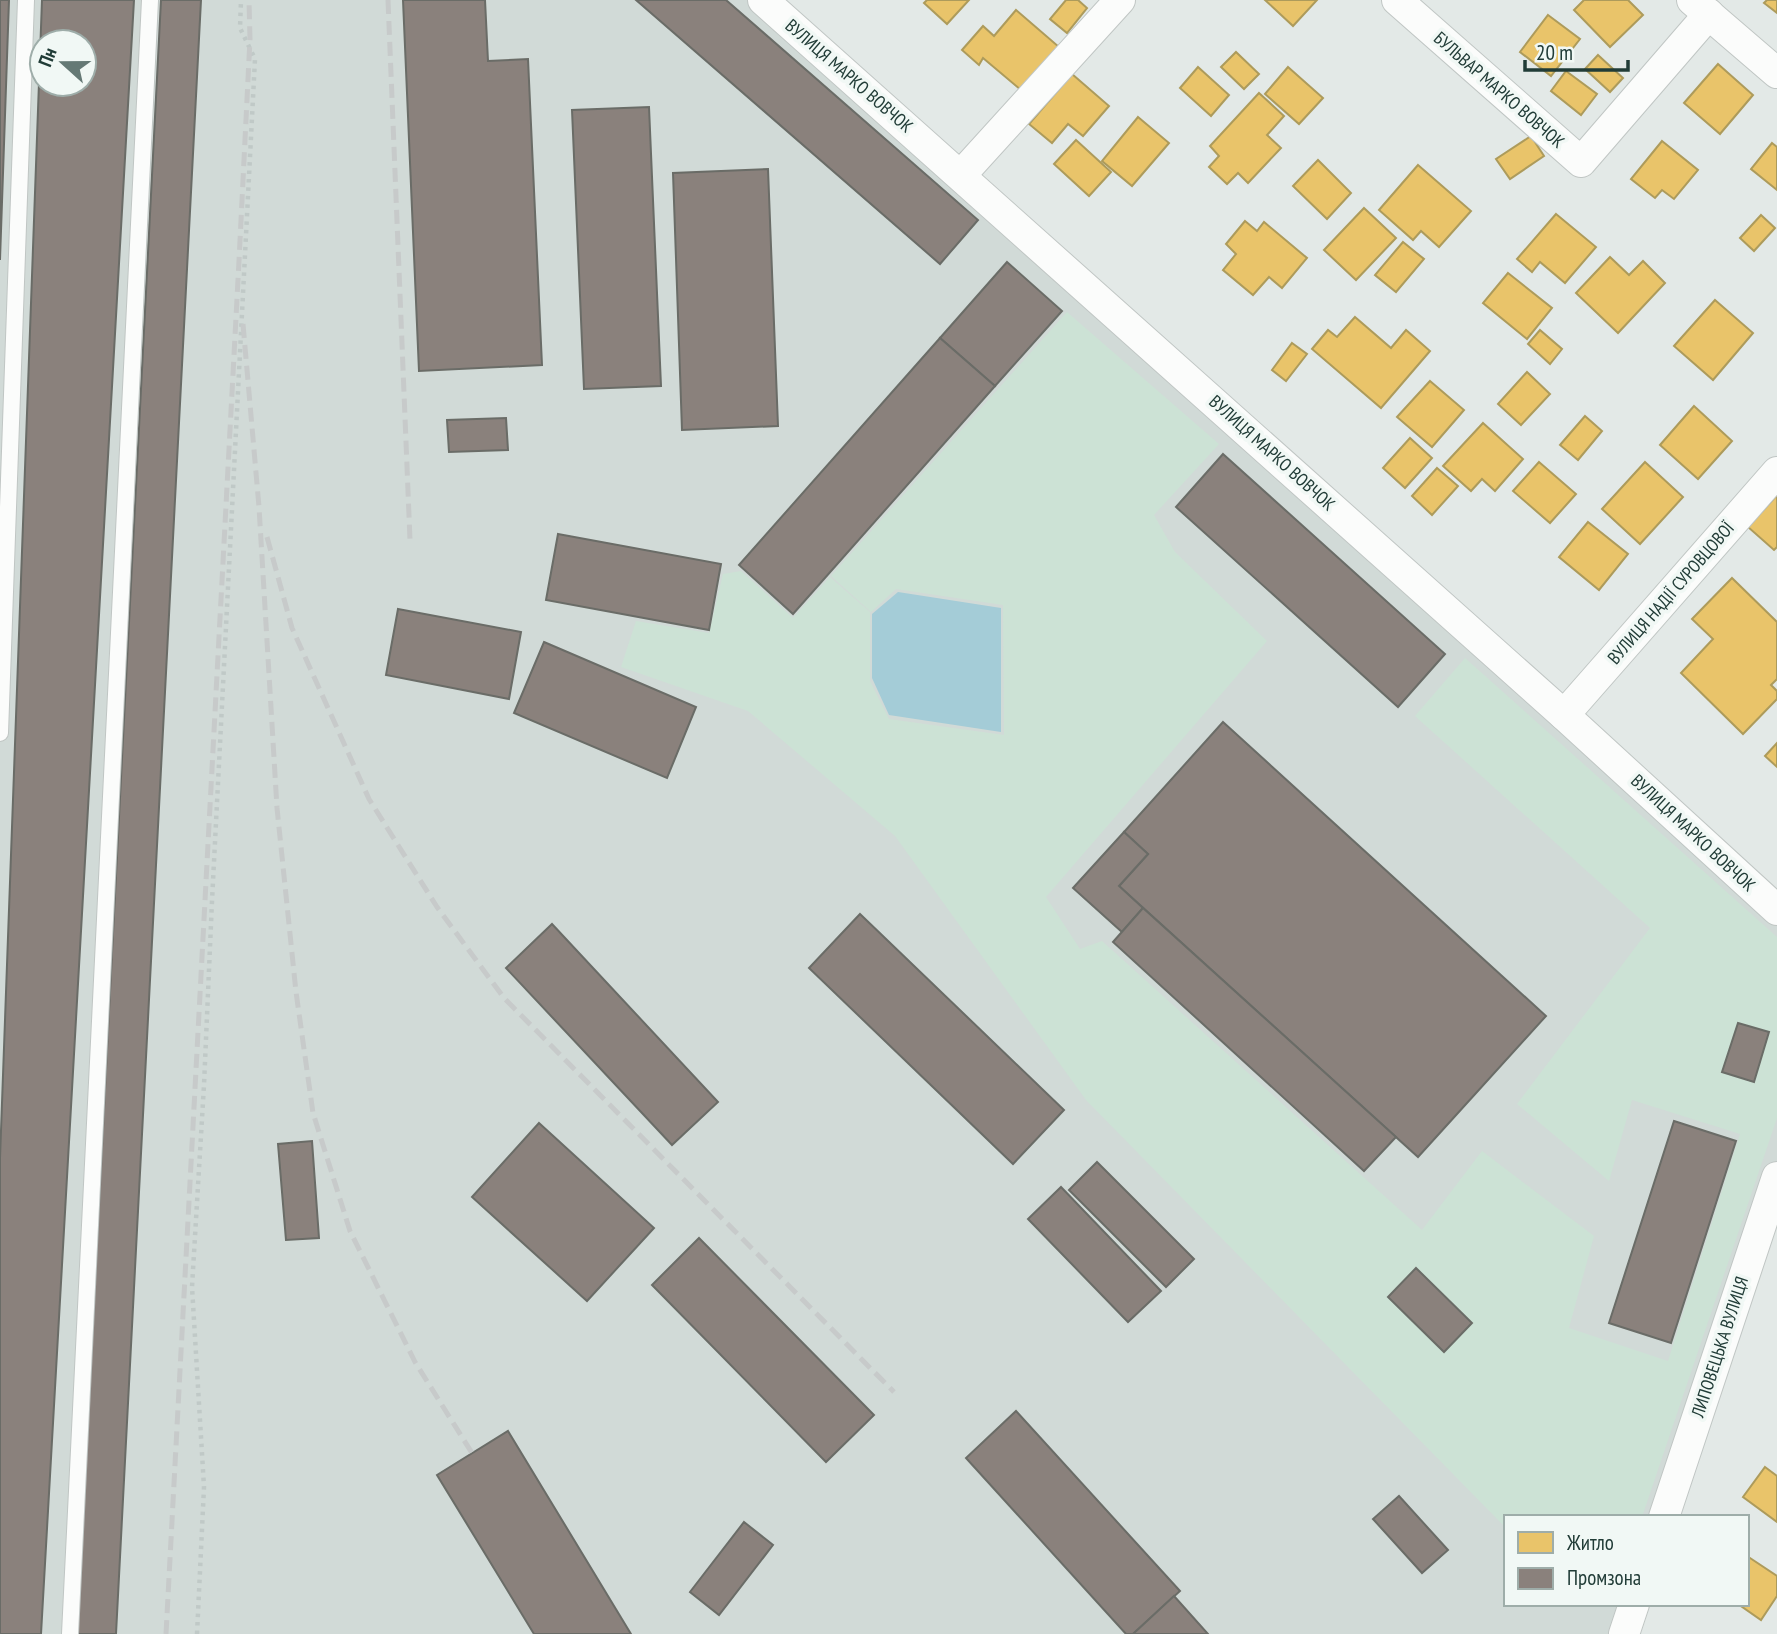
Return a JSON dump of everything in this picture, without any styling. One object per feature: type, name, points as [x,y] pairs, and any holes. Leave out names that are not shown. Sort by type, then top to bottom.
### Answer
[{"type":"street","name":"ВУЛИЦЯ МАРКО ВОВЧОК","points":[[763,0],[1564,715],[1777,910]]},
{"type":"street","points":[[961,175],[1121,0]]},
{"type":"street","name":"БУЛЬВАР МАРКО ВОВЧОК","points":[[1397,0],[1581,162],[1701,7],[1777,73]]},
{"type":"street","name":"ВУЛИЦЯ НАДІЇ СУРОВЦОВОЇ","points":[[1564,715],[1777,472]]},
{"type":"street","name":"ЛИПОВЕЦЬКА ВУЛИЦЯ","points":[[1665,1515],[1777,1177]]},
{"type":"street","points":[[1624,1634],[1633,1606]]},
{"type":"lane","points":[[0,733],[26,0]]},
{"type":"lane","points":[[70,1634],[150,0]]},
{"type":"path","points":[[197,1634],[204,1487],[192,1287],[255,60],[240,28],[240,0]]},
{"type":"shaded area","points":[[0,0],[763,0],[1777,910],[1777,1173],[1660,1515],[1504,1515],[1504,1606],[1628,1606],[1619,1634],[0,1634]]},
{"type":"green space","points":[[1067,312],[1219,444],[1154,515],[1175,552],[1267,641],[1046,897],[1080,949],[1102,941],[1422,1230],[1482,1151],[1594,1236],[1569,1328],[1668,1361],[1740,1134],[1632,1100],[1609,1181],[1517,1104],[1650,928],[1415,716],[1465,658],[1777,937],[1777,1118],[1643,1515],[1504,1515],[1504,1526],[1086,1100],[895,836],[748,711],[621,667],[636,621],[709,633],[723,574],[741,571],[793,618],[830,577],[870,612],[870,681],[889,719],[1004,735],[1003,605],[896,589],[871,612],[831,576]]},
{"type":"water","points":[[898,592],[1001,608],[1001,732],[889,715],[872,678],[872,614]]},
{"type":"building: Житло","points":[[927,0],[969,0],[947,24],[924,3]]},
{"type":"building: Житло","points":[[1066,0],[1078,0],[1087,8],[1067,33],[1050,19]]},
{"type":"building: Житло","points":[[1265,0],[1317,0],[1293,26]]},
{"type":"building: Житло","points":[[1584,0],[1628,0],[1643,15],[1610,47],[1574,10]]},
{"type":"building: Житло","points":[[1767,0],[1777,0],[1777,13],[1764,3]]},
{"type":"building: Житло","points":[[1016,10],[1059,47],[1021,90],[983,58],[979,65],[962,50],[983,26],[994,36]]},
{"type":"building: Житло","points":[[1548,15],[1580,39],[1551,76],[1520,52]]},
{"type":"building: Житло","points":[[1236,52],[1259,74],[1244,89],[1221,67]]},
{"type":"building: Житло","points":[[1598,55],[1623,78],[1610,92],[1585,69]]},
{"type":"building: Житло","points":[[1718,64],[1753,95],[1720,134],[1684,103]]},
{"type":"building: Житло","points":[[1198,67],[1229,95],[1211,116],[1180,88]]},
{"type":"building: Житло","points":[[1288,67],[1323,98],[1299,124],[1265,94]]},
{"type":"building: Житло","points":[[1566,71],[1597,94],[1581,115],[1551,91]]},
{"type":"building: Житло","points":[[1072,74],[1109,106],[1083,136],[1068,124],[1052,143],[1029,124]]},
{"type":"building: Житло","points":[[1259,93],[1284,116],[1267,135],[1281,148],[1248,183],[1238,173],[1227,184],[1209,167],[1219,156],[1210,146]]},
{"type":"building: Житло","points":[[1138,117],[1169,143],[1132,186],[1102,161]]},
{"type":"building: Житло","points":[[1531,136],[1544,156],[1510,179],[1496,159]]},
{"type":"building: Житло","points":[[1076,140],[1111,172],[1089,196],[1054,164]]},
{"type":"building: Житло","points":[[1662,141],[1698,170],[1674,199],[1662,190],[1655,198],[1631,179]]},
{"type":"building: Житло","points":[[1772,143],[1777,147],[1777,190],[1751,169]]},
{"type":"building: Житло","points":[[1318,160],[1351,193],[1327,219],[1293,186]]},
{"type":"building: Житло","points":[[1418,165],[1471,211],[1439,247],[1421,231],[1413,240],[1379,210]]},
{"type":"building: Житло","points":[[1364,208],[1396,238],[1356,280],[1324,250]]},
{"type":"building: Житло","points":[[1556,214],[1596,247],[1565,283],[1540,262],[1532,272],[1517,259]]},
{"type":"building: Житло","points":[[1761,215],[1775,228],[1754,251],[1740,238]]},
{"type":"building: Житло","points":[[1245,221],[1257,231],[1264,222],[1307,258],[1282,288],[1269,277],[1253,295],[1223,270],[1236,254],[1226,244]]},
{"type":"building: Житло","points":[[1403,242],[1424,259],[1396,292],[1375,275]]},
{"type":"building: Житло","points":[[1610,257],[1629,275],[1643,261],[1665,283],[1618,333],[1576,293]]},
{"type":"building: Житло","points":[[1508,273],[1552,308],[1527,339],[1483,303]]},
{"type":"building: Житло","points":[[1715,300],[1753,333],[1713,380],[1674,346]]},
{"type":"building: Житло","points":[[1355,317],[1391,348],[1406,330],[1430,351],[1381,408],[1312,349],[1328,330],[1337,337]]},
{"type":"building: Житло","points":[[1540,330],[1562,349],[1550,364],[1528,344]]},
{"type":"building: Житло","points":[[1292,343],[1307,354],[1286,381],[1272,370]]},
{"type":"building: Житло","points":[[1527,372],[1550,394],[1521,425],[1498,404]]},
{"type":"building: Житло","points":[[1430,381],[1464,410],[1432,447],[1397,417]]},
{"type":"building: Житло","points":[[1694,406],[1732,441],[1698,479],[1660,445]]},
{"type":"building: Житло","points":[[1585,416],[1602,431],[1578,460],[1560,445]]},
{"type":"building: Житло","points":[[1483,423],[1523,459],[1495,491],[1482,479],[1471,491],[1443,466]]},
{"type":"building: Житло","points":[[1410,438],[1432,458],[1405,488],[1383,468]]},
{"type":"building: Житло","points":[[1539,462],[1576,494],[1550,523],[1513,491]]},
{"type":"building: Житло","points":[[1645,462],[1683,497],[1640,544],[1602,509]]},
{"type":"building: Житло","points":[[1437,468],[1458,486],[1432,515],[1412,496]]},
{"type":"building: Житло","points":[[1777,495],[1777,547],[1774,550],[1748,527]]},
{"type":"building: Житло","points":[[1588,522],[1628,554],[1599,590],[1559,557]]},
{"type":"building: Житло","points":[[1732,578],[1777,622],[1777,679],[1771,685],[1777,691],[1777,699],[1743,734],[1681,673],[1713,639],[1692,619]]},
{"type":"building: Житло","points":[[1777,743],[1777,767],[1765,756]]},
{"type":"building: Житло","points":[[1765,1467],[1777,1476],[1777,1522],[1743,1497]]},
{"type":"building: Житло","points":[[1749,1557],[1777,1576],[1777,1596],[1761,1620],[1741,1606],[1749,1606]]},
{"type":"building: Промзона","points":[[0,0],[9,0],[0,260]]},
{"type":"building: Промзона","points":[[42,0],[134,0],[41,1634],[0,1634],[0,1158],[38,98],[98,98],[98,28],[41,28]]},
{"type":"building: Промзона","points":[[161,0],[201,0],[116,1634],[77,1634]]},
{"type":"building: Промзона","points":[[403,0],[485,0],[488,61],[528,59],[542,365],[419,371]]},
{"type":"building: Промзона","points":[[636,0],[726,0],[978,220],[940,264]]},
{"type":"building: Промзона","points":[[649,107],[661,386],[584,389],[572,110]]},
{"type":"building: Промзона","points":[[768,169],[778,426],[682,430],[673,173]]},
{"type":"building: Промзона","points":[[1007,262],[1062,311],[995,386],[940,338]]},
{"type":"building: Промзона","points":[[940,338],[995,386],[793,614],[739,565]]},
{"type":"building: Промзона","points":[[506,418],[508,450],[449,452],[447,420]]},
{"type":"building: Промзона","points":[[1223,454],[1445,654],[1398,707],[1176,507]]},
{"type":"building: Промзона","points":[[558,534],[721,564],[709,630],[546,600]]},
{"type":"building: Промзона","points":[[398,609],[521,632],[509,699],[386,675]]},
{"type":"building: Промзона","points":[[544,642],[696,707],[667,778],[514,713]]},
{"type":"building: Промзона","points":[[1223,722],[1546,1016],[1418,1157],[1119,886],[1148,854],[1124,832]]},
{"type":"building: Промзона","points":[[1124,832],[1148,854],[1119,886],[1143,908],[1122,932],[1073,888]]},
{"type":"building: Промзона","points":[[1143,908],[1396,1137],[1364,1171],[1113,942]]},
{"type":"building: Промзона","points":[[860,914],[1064,1110],[1013,1164],[809,968]]},
{"type":"building: Промзона","points":[[552,924],[718,1102],[672,1145],[506,968]]},
{"type":"building: Промзона","points":[[1738,1023],[1769,1032],[1754,1082],[1722,1072]]},
{"type":"building: Промзона","points":[[1674,1121],[1736,1141],[1671,1343],[1609,1323]]},
{"type":"building: Промзона","points":[[539,1123],[654,1228],[587,1301],[472,1197]]},
{"type":"building: Промзона","points":[[312,1141],[319,1238],[286,1240],[278,1144]]},
{"type":"building: Промзона","points":[[1097,1162],[1194,1259],[1166,1287],[1069,1190]]},
{"type":"building: Промзона","points":[[1061,1187],[1161,1291],[1128,1322],[1028,1219]]},
{"type":"building: Промзона","points":[[699,1238],[874,1415],[826,1462],[652,1285]]},
{"type":"building: Промзона","points":[[1416,1268],[1472,1323],[1444,1352],[1388,1297]]},
{"type":"building: Промзона","points":[[1016,1411],[1180,1591],[1133,1634],[1126,1634],[966,1458]]},
{"type":"building: Промзона","points":[[508,1431],[631,1634],[534,1634],[437,1475]]},
{"type":"building: Промзона","points":[[1399,1496],[1448,1550],[1422,1573],[1373,1519]]},
{"type":"building: Промзона","points":[[744,1522],[773,1545],[719,1615],[690,1592]]},
{"type":"building: Промзона","points":[[1174,1596],[1208,1634],[1133,1634]]},
{"type":"railway","points":[[166,1634],[239,261],[250,39],[249,0]]},
{"type":"railway","points":[[388,0],[410,540]]},
{"type":"railway","points":[[243,324],[259,507],[277,808],[296,992],[313,1113],[350,1231],[415,1362],[472,1453]]},
{"type":"railway","points":[[267,537],[292,628],[369,799],[437,907],[504,998],[894,1392]]}]
